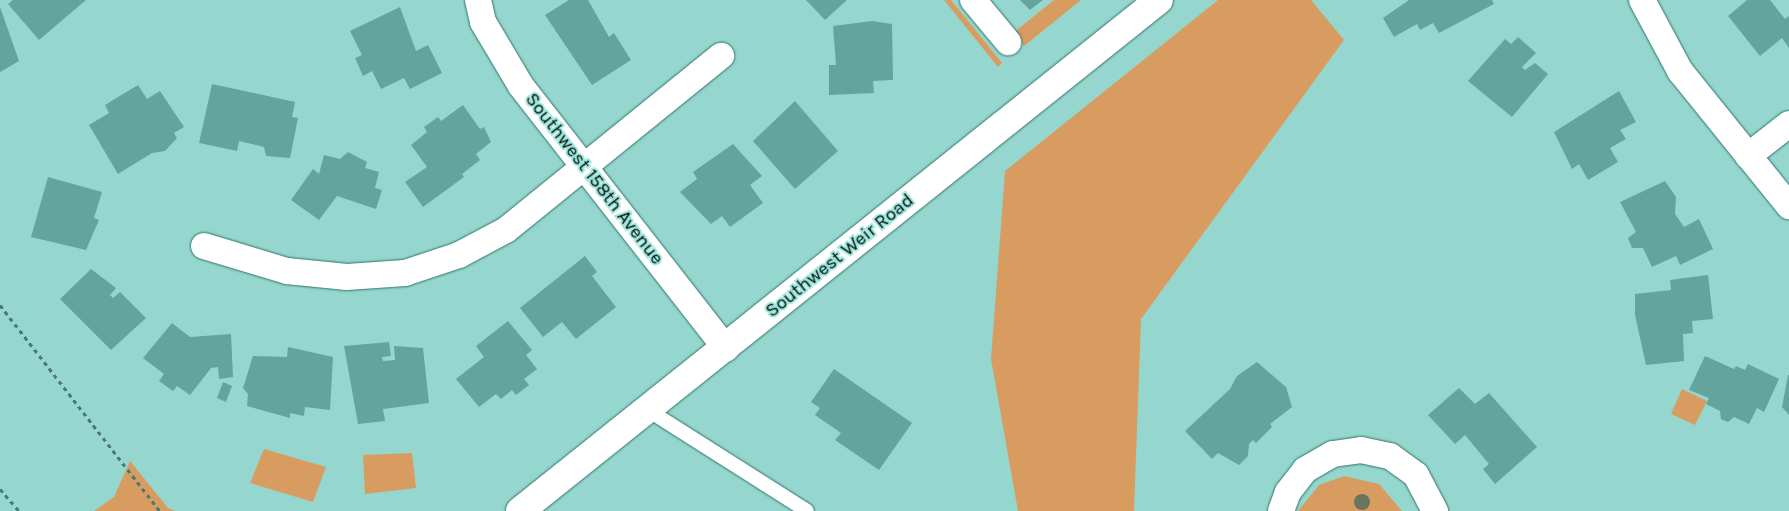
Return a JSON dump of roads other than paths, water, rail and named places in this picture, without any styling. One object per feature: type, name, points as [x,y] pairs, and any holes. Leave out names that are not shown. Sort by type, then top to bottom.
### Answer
[{"type":"street","name":"Southwest 158th Avenue","points":[[478,0],[483,22],[521,86],[726,348]]},
{"type":"street","points":[[973,0],[1008,42]]},
{"type":"street","name":"Southwest Weir Road","points":[[520,511],[1159,0]]},
{"type":"street","points":[[1642,0],[1680,71],[1789,206]]},
{"type":"street","points":[[204,246],[286,271],[347,277],[405,273],[459,255],[506,230],[721,56]]},
{"type":"street","points":[[1748,156],[1789,124]]},
{"type":"street","points":[[1281,511],[1288,492],[1305,470],[1333,454],[1360,450],[1390,456],[1416,475],[1435,511]]},
{"type":"lane","points":[[648,410],[807,511]]}]
